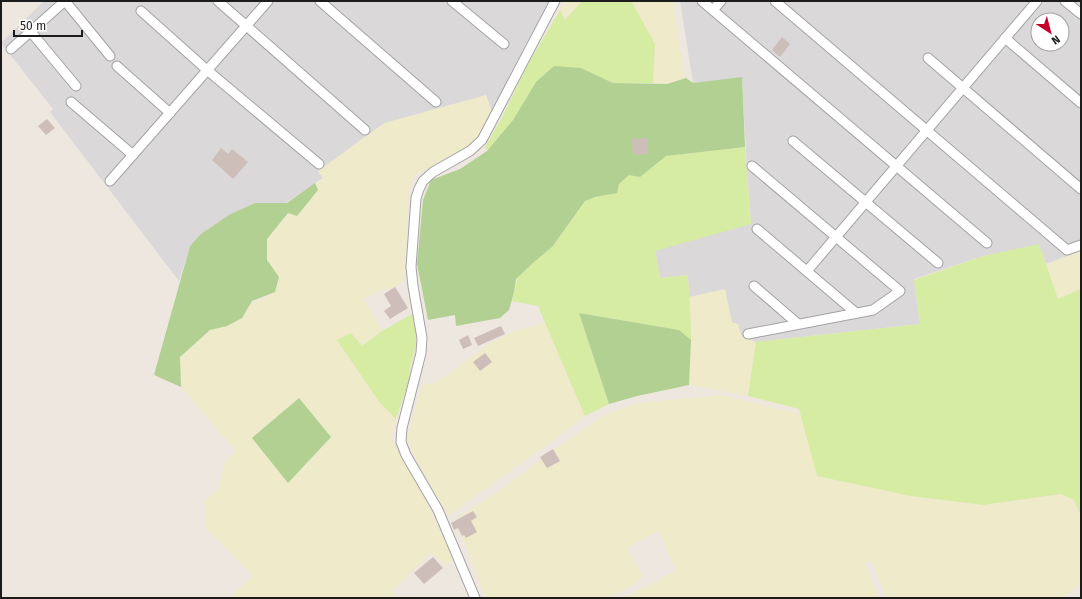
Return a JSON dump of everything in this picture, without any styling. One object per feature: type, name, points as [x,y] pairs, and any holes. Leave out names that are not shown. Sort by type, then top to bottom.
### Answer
[{"type":"street","points":[[11,49],[65,1],[110,56]]},
{"type":"street","points":[[218,1],[365,130]]},
{"type":"street","points":[[110,181],[268,1]]},
{"type":"street","points":[[320,1],[436,102]]},
{"type":"street","points":[[452,1],[504,44]]},
{"type":"street","points":[[475,598],[438,510],[406,455],[401,442],[402,428],[421,354],[422,338],[411,266],[416,198],[423,180],[433,172],[470,151],[482,140],[555,1]]},
{"type":"street","points":[[702,1],[987,243]]},
{"type":"street","points":[[713,10],[721,1]]},
{"type":"street","points":[[775,1],[1067,250],[1081,245]]},
{"type":"street","points":[[807,271],[1037,1]]},
{"type":"street","points":[[1065,1],[1081,14]]},
{"type":"street","points":[[141,11],[207,70],[319,164]]},
{"type":"street","points":[[30,32],[76,86]]},
{"type":"street","points":[[1005,38],[1081,103]]},
{"type":"street","points":[[928,58],[1081,189]]},
{"type":"street","points":[[116,66],[170,113]]},
{"type":"street","points":[[71,102],[133,155]]},
{"type":"street","points":[[793,141],[938,263]]},
{"type":"street","points":[[748,334],[873,310],[900,291],[752,166]]},
{"type":"street","points":[[757,229],[856,313]]},
{"type":"street","points":[[754,286],[798,324]]},
{"type":"shaded area","points":[[44,1],[549,1],[492,112],[486,95],[318,171],[323,178],[284,204],[190,246],[179,281],[50,112],[53,109],[1,43]]},
{"type":"shaded area","points":[[565,1],[582,1],[565,20],[560,10]]},
{"type":"shaded area","points":[[631,1],[673,1],[685,78],[665,85],[653,83],[655,44]]},
{"type":"shaded area","points":[[680,1],[1081,1],[1081,251],[1046,264],[1039,245],[983,256],[914,279],[920,324],[756,342],[733,334],[691,329],[688,275],[660,278],[654,245],[751,223],[742,78],[693,83]]},
{"type":"shaded area","points":[[486,95],[492,112],[476,142],[414,176],[409,193],[404,280],[394,287],[379,291],[364,299],[382,331],[362,346],[337,340],[380,403],[396,419],[391,438],[423,496],[454,559],[444,566],[431,552],[392,591],[396,598],[229,598],[253,576],[205,527],[206,500],[219,488],[225,462],[236,451],[181,387],[180,357],[210,330],[242,318],[250,305],[275,292],[279,277],[267,260],[267,239],[289,213],[318,190],[315,183],[323,178],[318,171],[384,123]]},
{"type":"shaded area","points":[[1081,251],[1081,289],[1058,299],[1046,264]]},
{"type":"shaded area","points":[[725,289],[732,322],[738,324],[742,337],[756,342],[748,396],[689,385],[691,329],[689,297]]},
{"type":"shaded area","points":[[545,322],[585,416],[448,516],[413,455],[407,437],[422,384],[434,384],[488,345],[514,331]]},
{"type":"shaded area","points":[[722,395],[801,414],[817,476],[911,496],[983,505],[1061,494],[1074,500],[1081,516],[1081,583],[1064,598],[887,598],[873,564],[864,561],[880,598],[623,598],[676,571],[659,531],[627,548],[643,576],[632,586],[608,598],[485,598],[456,519],[504,487],[556,448],[609,413],[638,403]]},
{"type":"green space","points":[[582,1],[631,1],[655,44],[653,83],[613,83],[581,68],[536,82],[513,120],[487,151],[485,147],[505,112],[524,71],[560,10],[565,20]]},
{"type":"green space","points":[[554,66],[581,68],[613,83],[667,84],[686,78],[693,83],[742,77],[745,147],[666,156],[640,177],[629,175],[619,184],[617,193],[595,197],[585,201],[552,247],[516,279],[509,310],[500,318],[456,326],[455,315],[428,320],[417,264],[423,200],[431,180],[460,169],[487,151],[513,120],[536,82]]},
{"type":"green space","points":[[745,147],[751,224],[655,251],[660,278],[688,275],[691,340],[679,330],[579,313],[609,404],[585,416],[538,306],[512,301],[518,277],[552,247],[585,201],[595,197],[616,193],[619,184],[629,174],[640,177],[666,156]]},
{"type":"green space","points":[[315,183],[318,190],[297,216],[288,213],[267,239],[267,260],[279,277],[275,292],[252,301],[242,318],[227,326],[210,330],[180,357],[181,387],[154,375],[190,246],[201,234],[229,215],[255,203],[287,203]]},
{"type":"green space","points":[[1039,244],[1058,299],[1081,289],[1081,516],[1074,500],[1061,494],[983,505],[911,496],[817,476],[799,409],[748,396],[756,342],[920,324],[914,280],[983,256]]},
{"type":"green space","points":[[579,313],[679,330],[691,340],[689,385],[637,396],[609,404]]},
{"type":"green space","points":[[412,314],[416,333],[416,345],[410,368],[409,381],[396,419],[380,403],[337,340],[351,333],[362,346],[382,331]]},
{"type":"green space","points":[[299,398],[331,437],[288,483],[252,438]]},
{"type":"building","points":[[782,37],[790,44],[780,57],[772,50]]},
{"type":"building","points":[[47,119],[55,128],[46,135],[38,126]]},
{"type":"building","points":[[648,138],[648,154],[633,155],[632,139]]},
{"type":"building","points":[[221,148],[228,154],[232,149],[248,162],[233,179],[212,160]]},
{"type":"building","points":[[395,287],[408,308],[390,319],[384,311],[391,306],[384,294]]},
{"type":"building","points":[[501,326],[505,334],[478,346],[474,338]]},
{"type":"building","points":[[468,335],[472,345],[463,349],[459,340]]},
{"type":"building","points":[[485,353],[492,362],[480,371],[473,362]]},
{"type":"building","points":[[553,449],[560,461],[547,468],[540,457]]},
{"type":"building","points":[[473,511],[477,517],[471,521],[477,532],[466,538],[464,535],[462,536],[458,528],[454,530],[451,523]]},
{"type":"building","points":[[433,557],[443,568],[424,584],[414,573]]}]
